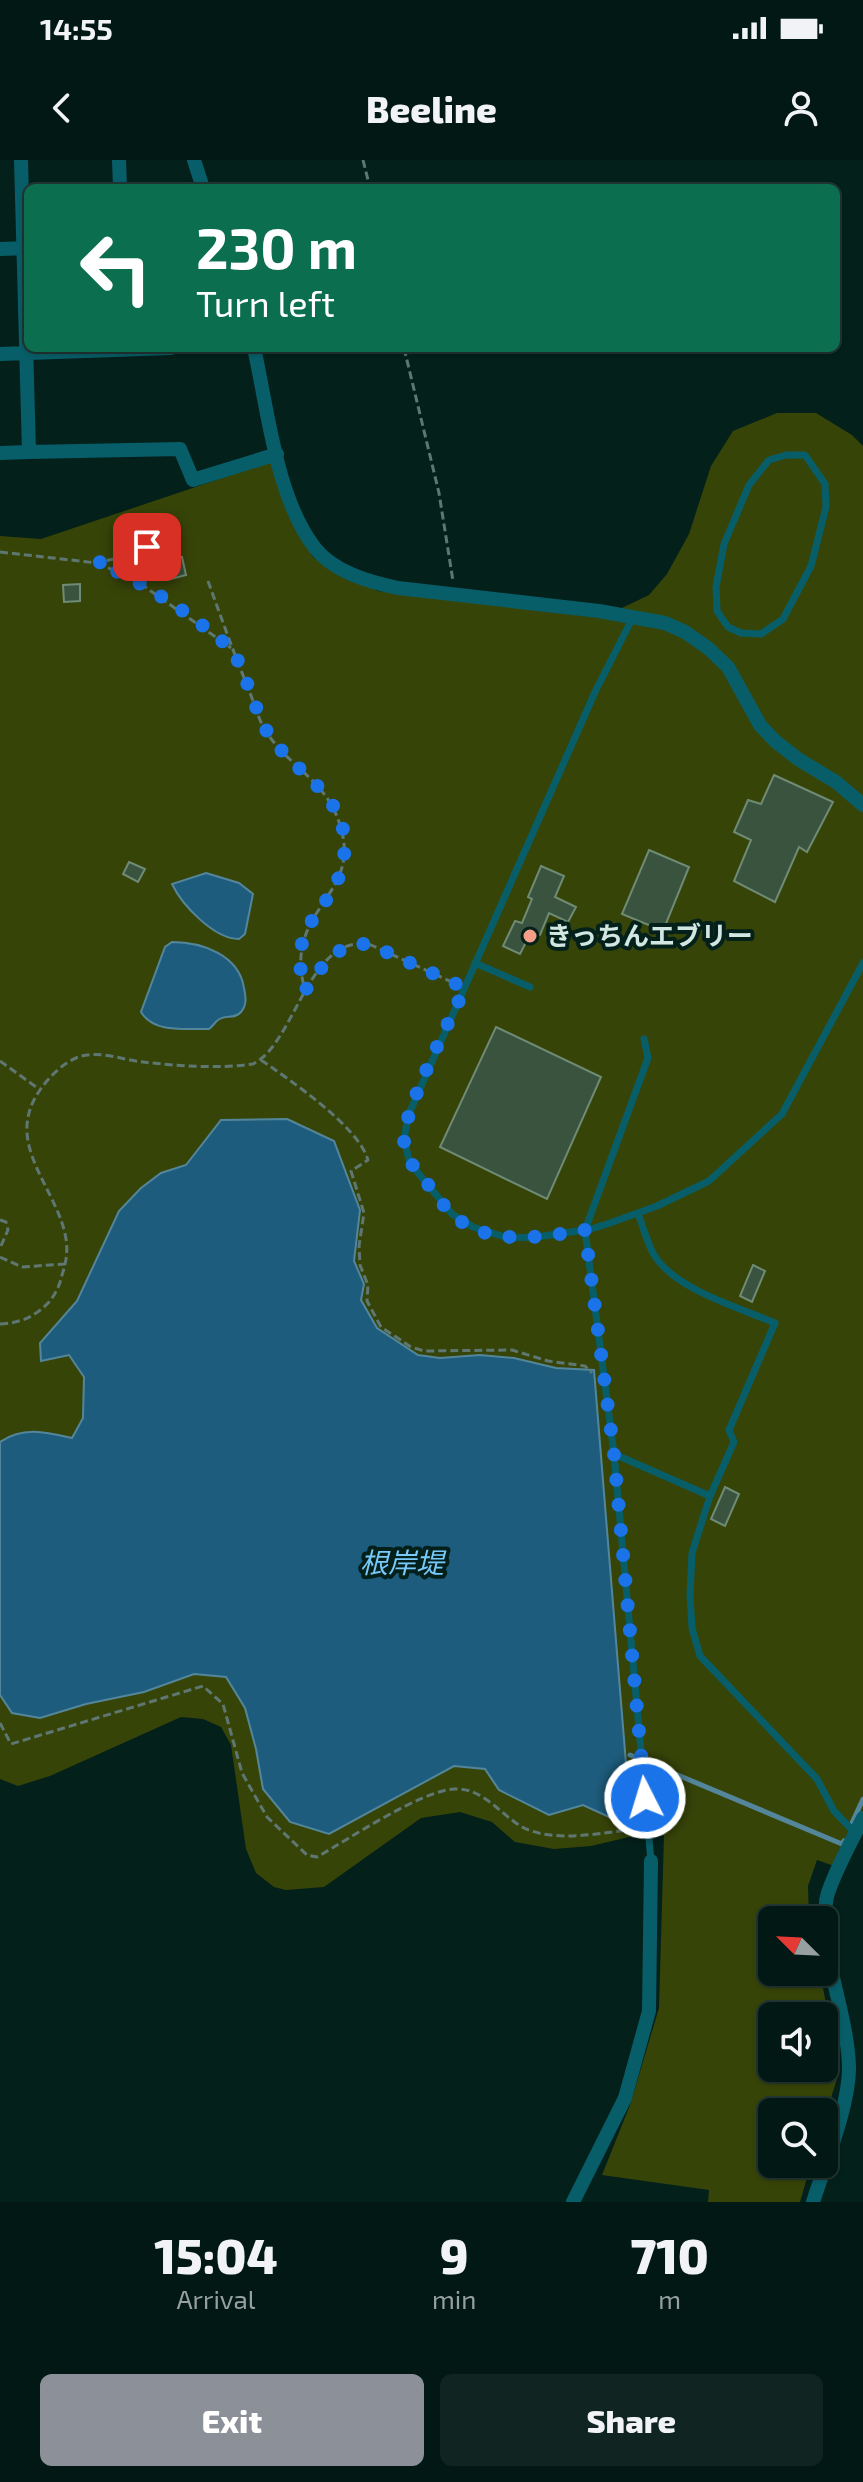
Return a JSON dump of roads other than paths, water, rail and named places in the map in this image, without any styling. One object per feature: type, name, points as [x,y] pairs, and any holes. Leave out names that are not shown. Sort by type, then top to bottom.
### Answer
[{"type":"street","points":[[21,160],[24,213]]},
{"type":"street","points":[[119,160],[120,184]]},
{"type":"street","points":[[194,160],[202,184]]},
{"type":"street","points":[[0,249],[24,248]]},
{"type":"street","points":[[0,354],[56,352]]},
{"type":"street","points":[[255,352],[292,508],[316,549],[329,561],[370,582],[665,623],[708,648],[728,667],[760,725],[775,741],[836,782],[863,805]]},
{"type":"street","points":[[27,353],[29,452]]},
{"type":"street","points":[[0,453],[180,449],[193,480],[277,454]]},
{"type":"street","points":[[813,2202],[846,2093],[849,2066],[838,1991],[825,1942],[826,1899],[859,1835],[863,1818]]},
{"type":"street","points":[[573,2202],[625,2098],[649,2011],[651,1861]]},
{"type":"lane","points":[[786,455],[805,455],[825,484],[826,507],[811,566],[783,619],[761,634],[741,633],[728,627],[717,611],[716,587],[724,544],[749,485],[769,460],[786,455]]},
{"type":"lane","points":[[633,617],[595,692],[408,1116],[404,1140],[410,1163],[452,1214],[473,1227],[508,1238],[585,1230],[638,1213],[709,1181],[782,1114],[863,963]]},
{"type":"lane","points":[[475,963],[530,987]]},
{"type":"lane","points":[[644,1039],[648,1058],[585,1230],[614,1454],[651,1861]]},
{"type":"lane","points":[[638,1213],[654,1254],[666,1270],[682,1282],[775,1323],[729,1430],[734,1442],[710,1496],[692,1553],[692,1628],[700,1656],[817,1779],[834,1811],[859,1835]]},
{"type":"lane","points":[[614,1454],[710,1496]]},
{"type":"water","points":[[206,873],[239,883],[253,894],[245,934],[239,939],[209,927],[183,901],[172,884]]},
{"type":"water","points":[[172,942],[207,948],[235,967],[245,995],[241,1012],[221,1018],[209,1029],[162,1027],[147,1019],[141,1012],[165,947]]},
{"type":"water","name":"根岸堤","points":[[287,1119],[334,1141],[360,1210],[354,1261],[364,1284],[361,1300],[377,1328],[418,1355],[440,1358],[480,1355],[514,1358],[556,1368],[594,1370],[630,1813],[611,1818],[583,1805],[549,1815],[499,1790],[485,1769],[454,1766],[329,1834],[290,1822],[263,1789],[245,1708],[226,1677],[194,1674],[144,1692],[86,1704],[40,1718],[12,1713],[0,1695],[0,1442],[26,1432],[72,1438],[83,1418],[84,1377],[69,1355],[41,1361],[40,1343],[77,1301],[119,1211],[141,1188],[161,1173],[186,1165],[221,1120]]},
{"type":"waterway","points":[[630,1755],[842,1844],[844,1841]]},
{"type":"waterway","points":[[852,1823],[863,1799]]},
{"type":"place","name":"きっちんエブリー","points":[[530,936]]}]
